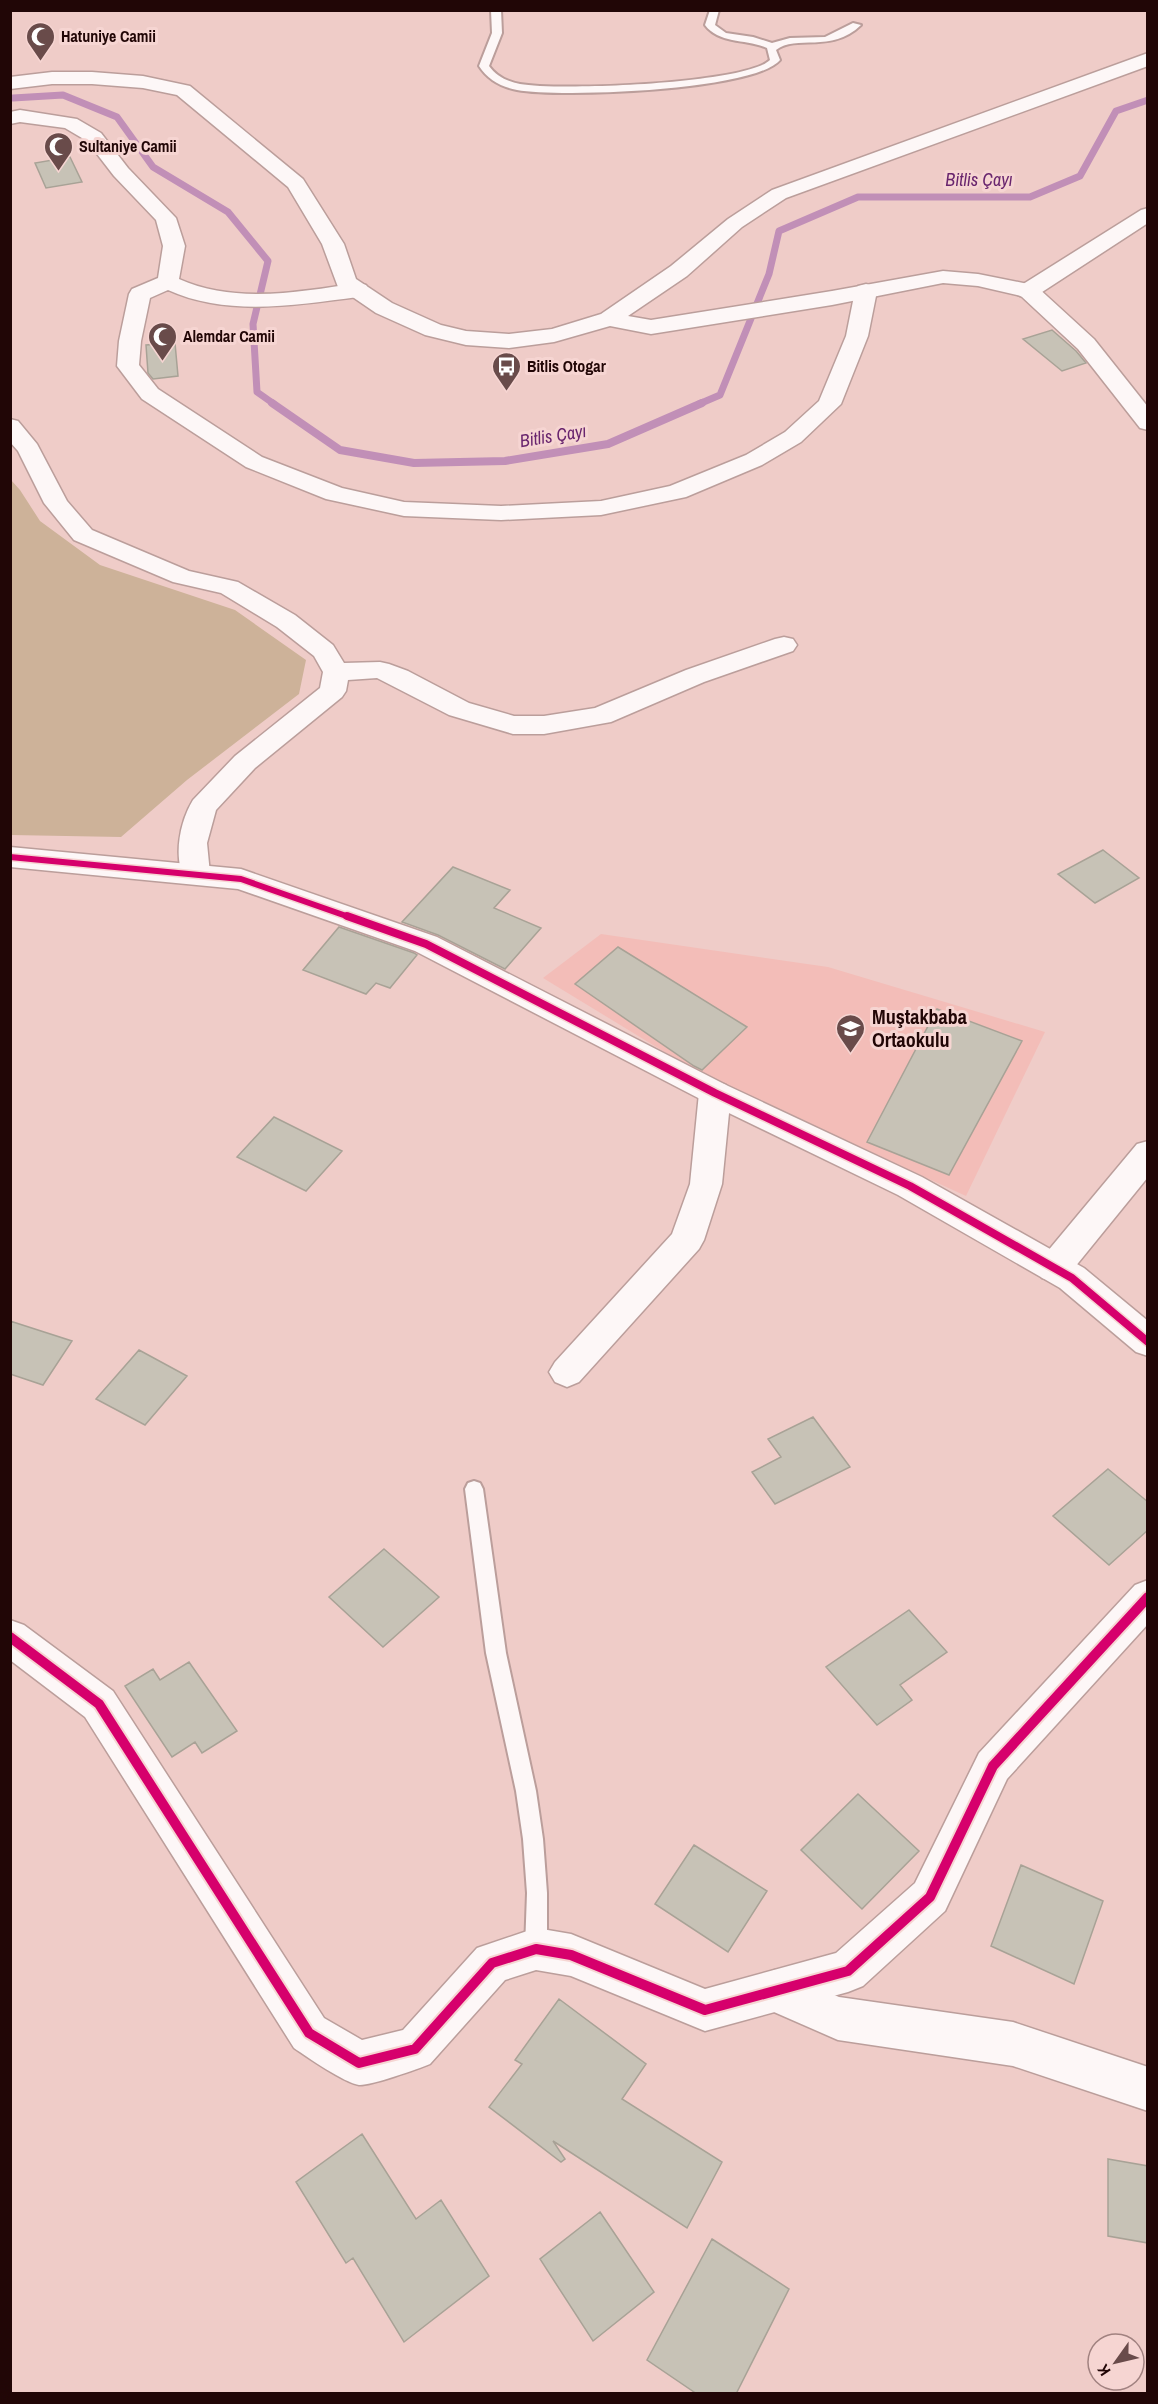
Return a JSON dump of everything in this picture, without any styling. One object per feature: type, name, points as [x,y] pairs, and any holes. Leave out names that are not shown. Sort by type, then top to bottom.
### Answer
[{"type":"street","points":[[10,83],[52,78],[92,78],[143,82],[183,90],[296,183],[333,244],[346,282],[384,309],[433,330],[466,338],[509,341],[554,335],[609,319],[680,272],[735,223],[779,194],[1148,59]]},
{"type":"street","points":[[10,118],[20,116],[70,123],[94,137],[121,171],[166,218],[174,246],[168,282]]},
{"type":"street","points":[[1028,291],[1148,214]]},
{"type":"street","points":[[609,319],[651,327],[832,298],[943,277],[978,280],[1028,291],[1086,344],[1148,423]]},
{"type":"street","points":[[168,282],[184,291],[282,301],[358,290]]},
{"type":"street","points":[[168,282],[140,294],[130,341],[128,366],[150,394],[254,462],[334,494],[404,509],[501,513],[601,508],[677,492],[754,460],[793,437],[829,404],[857,336],[866,291]]},
{"type":"street","points":[[10,426],[29,449],[56,502],[83,535],[182,577],[229,587],[286,621],[324,651],[336,672],[333,691],[244,762],[203,807],[193,843],[196,874]]},
{"type":"street","points":[[336,672],[380,670],[399,676],[459,709],[513,725],[544,725],[601,716],[695,676],[784,645]]},
{"type":"street","points":[[10,856],[241,879],[426,944],[715,1093],[910,1186],[1072,1278],[1148,1342]]},
{"type":"street","points":[[567,1372],[687,1240],[706,1184],[715,1093]]},
{"type":"street","points":[[1054,1268],[1148,1154]]},
{"type":"street","points":[[10,1637],[99,1704],[309,2033],[359,2063],[415,2049],[492,1963],[536,1949],[571,1955],[705,2010],[848,1971],[930,1897],[993,1766],[1148,1597]]},
{"type":"street","points":[[775,1991],[838,2018],[1013,2044],[1148,2089]]},
{"type":"lane","points":[[496,10],[496,33],[483,66],[495,78],[518,87],[585,91],[726,78],[770,66],[775,60],[771,52],[773,47]]},
{"type":"lane","points":[[715,10],[710,25],[716,33],[749,39],[773,47],[791,41],[826,40],[856,25]]},
{"type":"lane","points":[[474,1489],[496,1653],[526,1791],[533,1839],[537,1893],[536,1949]]},
{"type":"shaded area","points":[[11,480],[40,521],[100,565],[235,610],[306,660],[299,694],[187,780],[121,837],[11,835]]},
{"type":"shaded area","name":"Muştakbaba Ortaokulu","points":[[601,934],[828,967],[1045,1032],[966,1196],[704,1076],[543,978]]},
{"type":"building","name":"Sultaniye Camii","points":[[70,157],[82,182],[46,188],[35,163]]},
{"type":"building","points":[[1052,330],[1086,363],[1062,371],[1023,339]]},
{"type":"building","name":"Alemdar Camii","points":[[175,343],[178,376],[153,379],[148,373],[146,345]]},
{"type":"building","points":[[1103,850],[1139,878],[1095,903],[1058,874]]},
{"type":"building","points":[[453,867],[510,890],[494,908],[541,928],[505,969],[438,935],[402,922]]},
{"type":"building","points":[[339,927],[417,955],[390,988],[376,983],[366,994],[303,970]]},
{"type":"building","points":[[618,947],[747,1027],[702,1070],[694,1066],[575,984]]},
{"type":"building","points":[[937,1009],[1022,1041],[949,1175],[867,1142]]},
{"type":"building","points":[[274,1117],[342,1151],[306,1191],[237,1157]]},
{"type":"building","points":[[10,1321],[72,1341],[43,1385],[10,1374]]},
{"type":"building","points":[[139,1350],[187,1376],[145,1425],[96,1399]]},
{"type":"building","points":[[813,1417],[850,1467],[775,1504],[752,1472],[781,1457],[768,1439]]},
{"type":"building","points":[[1108,1469],[1148,1502],[1148,1530],[1109,1565],[1053,1516]]},
{"type":"building","points":[[384,1549],[439,1597],[383,1647],[329,1597]]},
{"type":"building","points":[[909,1610],[947,1652],[900,1685],[912,1700],[877,1725],[826,1667]]},
{"type":"building","points":[[189,1662],[237,1731],[202,1753],[195,1742],[172,1757],[125,1686],[153,1669],[160,1680]]},
{"type":"building","points":[[858,1794],[919,1851],[862,1909],[801,1850]]},
{"type":"building","points":[[694,1845],[767,1891],[728,1952],[655,1904]]},
{"type":"building","points":[[1021,1865],[1103,1901],[1074,1984],[991,1946]]},
{"type":"building","points":[[559,1999],[646,2064],[622,2099],[722,2162],[687,2228],[553,2141],[565,2159],[561,2162],[489,2107],[522,2064],[515,2060]]},
{"type":"building","points":[[362,2134],[416,2219],[441,2200],[489,2276],[404,2342],[353,2258],[346,2263],[296,2182]]},
{"type":"building","points":[[1108,2159],[1148,2166],[1148,2243],[1108,2236]]},
{"type":"building","points":[[600,2212],[654,2292],[593,2341],[540,2259]]},
{"type":"building","points":[[712,2239],[789,2289],[736,2394],[697,2394],[647,2360]]},
{"type":"waterway","name":"Bitlis Çayı","points":[[13,98],[63,95],[117,117],[153,167],[228,212],[268,261],[253,324],[257,392],[274,404]]},
{"type":"waterway","name":"Bitlis Çayı","points":[[699,404],[720,395],[769,274],[779,231],[858,197],[1030,197],[1080,176],[1116,111],[1148,100]]},
{"type":"waterway","name":"Bitlis Çayı","points":[[272,403],[340,450],[414,463],[505,461],[608,444],[702,403]]},
{"type":"cycle path","points":[[10,857],[241,879],[426,944],[715,1093],[910,1186],[1072,1278],[1148,1342]]},
{"type":"cycle path","points":[[10,1637],[99,1704],[309,2033],[359,2063],[415,2049],[492,1963],[536,1949],[571,1955],[705,2010],[848,1971],[930,1897],[993,1766],[1148,1597]]},
{"type":"place","name":"Hatuniye Camii","points":[[40,62]]},
{"type":"place","name":"Sultaniye Camii","points":[[58,172]]},
{"type":"place","name":"Alemdar Camii","points":[[162,362]]},
{"type":"place","name":"Bitlis Otogar","points":[[506,392]]},
{"type":"place","name":"Muştakbaba Ortaokulu","points":[[851,1054]]}]
